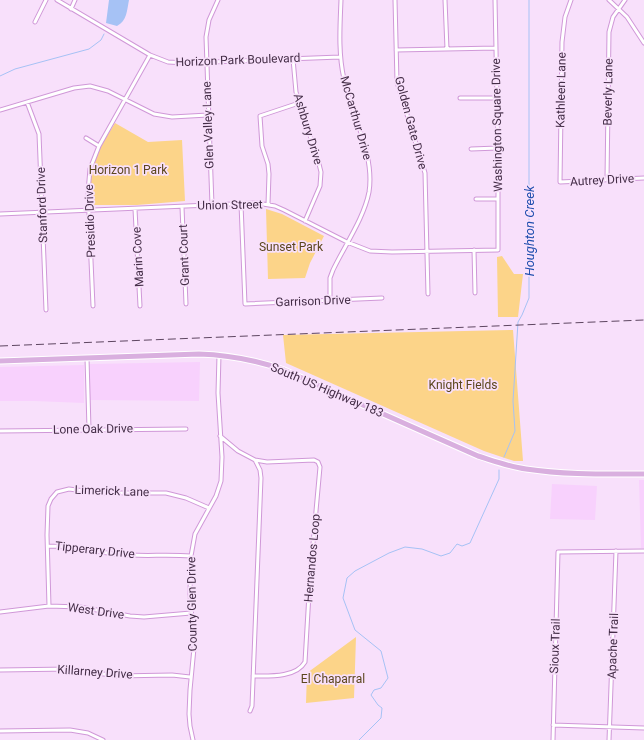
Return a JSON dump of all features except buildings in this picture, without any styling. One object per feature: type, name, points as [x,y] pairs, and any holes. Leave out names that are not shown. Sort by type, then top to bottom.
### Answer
[{"type":"main road","name":"South US Highway 183","points":[[0,361],[199,354],[219,355],[267,364],[284,370],[478,456],[500,463],[525,469],[555,473],[644,474]]},
{"type":"street","points":[[35,22],[46,0]]},
{"type":"street","name":"Horizon Park Boulevard","points":[[57,0],[150,55],[159,59],[177,63],[340,57]]},
{"type":"street","points":[[71,9],[75,0]]},
{"type":"street","name":"Glen Valley Lane","points":[[212,205],[206,62],[207,28],[212,11],[218,0]]},
{"type":"street","name":"McCarthur Drive","points":[[330,300],[332,274],[366,204],[370,180],[370,168],[366,150],[349,99],[340,57],[341,0]]},
{"type":"street","name":"Golden Gate Drive","points":[[395,0],[398,87],[425,173],[428,294]]},
{"type":"street","points":[[445,0],[447,49]]},
{"type":"street","name":"Washington Square Drive","points":[[495,0],[498,98],[498,250]]},
{"type":"street","name":"Kathleen Lane","points":[[560,182],[562,42],[565,17],[571,0]]},
{"type":"street","points":[[609,0],[631,22],[644,42]]},
{"type":"street","name":"Beverly Lane","points":[[607,179],[609,32],[613,17],[625,0]]},
{"type":"street","points":[[396,50],[496,48]]},
{"type":"street","name":"Presidio Drive","points":[[93,306],[88,178],[92,160],[150,55]]},
{"type":"street","name":"Ashbury Drive","points":[[293,59],[295,84],[299,103],[321,172],[320,186],[305,220]]},
{"type":"street","points":[[0,110],[82,86],[99,88],[146,111],[162,116],[208,115]]},
{"type":"street","points":[[460,98],[498,98]]},
{"type":"street","name":"Stanford Drive","points":[[27,102],[39,134],[46,310]]},
{"type":"street","points":[[268,204],[269,174],[268,164],[262,146],[260,116],[299,103]]},
{"type":"street","points":[[86,138],[99,146]]},
{"type":"street","points":[[471,149],[498,148]]},
{"type":"street","name":"Autrey Drive","points":[[560,182],[644,178]]},
{"type":"street","points":[[476,199],[498,199]]},
{"type":"street","name":"Garrison Drive","points":[[241,204],[245,304],[382,298]]},
{"type":"street","name":"Union Street","points":[[0,214],[268,204],[305,220],[347,242],[370,251],[498,250]]},
{"type":"street","name":"Grant Court","points":[[182,207],[186,304]]},
{"type":"street","name":"Marin Cove","points":[[135,208],[140,306]]},
{"type":"street","points":[[474,250],[475,293]]},
{"type":"street","name":"County Glen Drive","points":[[192,740],[189,720],[190,677],[194,648],[190,593],[191,556],[195,534],[216,496],[221,481],[222,457],[218,393],[219,355]]},
{"type":"street","points":[[87,358],[88,429]]},
{"type":"street","name":"Lone Oak Drive","points":[[0,431],[186,428]]},
{"type":"street","name":"Hernandos Loop","points":[[220,436],[238,451],[255,460],[267,462],[314,460],[318,462],[320,467],[310,577],[305,662],[299,669],[277,676],[253,676]]},
{"type":"street","points":[[250,711],[252,706],[262,483],[260,470],[255,460]]},
{"type":"street","name":"Limerick Lane","points":[[49,606],[48,506],[53,495],[64,489],[99,493],[166,493],[186,498],[209,508]]},
{"type":"street","name":"Tipperary Drive","points":[[48,546],[69,546],[107,553],[130,555],[191,556]]},
{"type":"street","points":[[616,551],[644,551]]},
{"type":"street","name":"Sioux Trail","points":[[552,740],[558,552],[616,551]]},
{"type":"street","name":"Apache Trail","points":[[609,740],[616,551]]},
{"type":"street","name":"West Drive","points":[[0,612],[49,606],[80,607],[144,617],[191,613]]},
{"type":"street","name":"Killarney Drive","points":[[0,670],[70,669],[117,676],[172,675],[190,677]]},
{"type":"street","points":[[553,725],[644,728]]},
{"type":"street","points":[[0,731],[70,730],[88,733],[103,740]]},
{"type":"shaded area","points":[[200,362],[199,401],[90,400],[90,364]]},
{"type":"shaded area","points":[[84,365],[84,403],[0,401],[0,367]]},
{"type":"shaded area","points":[[639,480],[644,480],[644,548],[641,548]]},
{"type":"shaded area","points":[[552,484],[597,486],[595,520],[550,519]]},
{"type":"green space","name":"Horizon 1 Park","points":[[115,123],[148,142],[182,140],[185,201],[137,205],[92,205],[90,181],[93,165],[99,150]]},
{"type":"green space","name":"Sunset Park","points":[[266,209],[282,214],[324,236],[310,263],[305,278],[268,279]]},
{"type":"green space","points":[[502,256],[514,274],[523,274],[518,317],[498,317],[497,257]]},
{"type":"green space","name":"Knight Fields","points":[[513,330],[523,461],[514,461],[484,451],[286,363],[283,335]]},
{"type":"green space","name":"El Chaparral","points":[[356,637],[354,698],[306,703],[307,673]]},
{"type":"water","points":[[109,0],[129,0],[125,18],[117,26],[106,23]]},
{"type":"waterway","name":"Houghton Creek","points":[[504,457],[515,431],[513,401],[518,322],[529,298],[529,0]]},
{"type":"waterway","points":[[0,76],[15,69],[89,49],[101,40],[104,34]]},
{"type":"waterway","name":"Houghton Creek","points":[[359,740],[381,718],[382,708],[371,695],[374,690],[381,688],[388,678],[381,651],[355,630],[343,598],[347,578],[355,571],[389,553],[405,547],[422,549],[441,556],[450,553],[457,544],[462,546],[470,543],[499,479],[499,470]]},
{"type":"railway","points":[[0,346],[644,320]]}]
